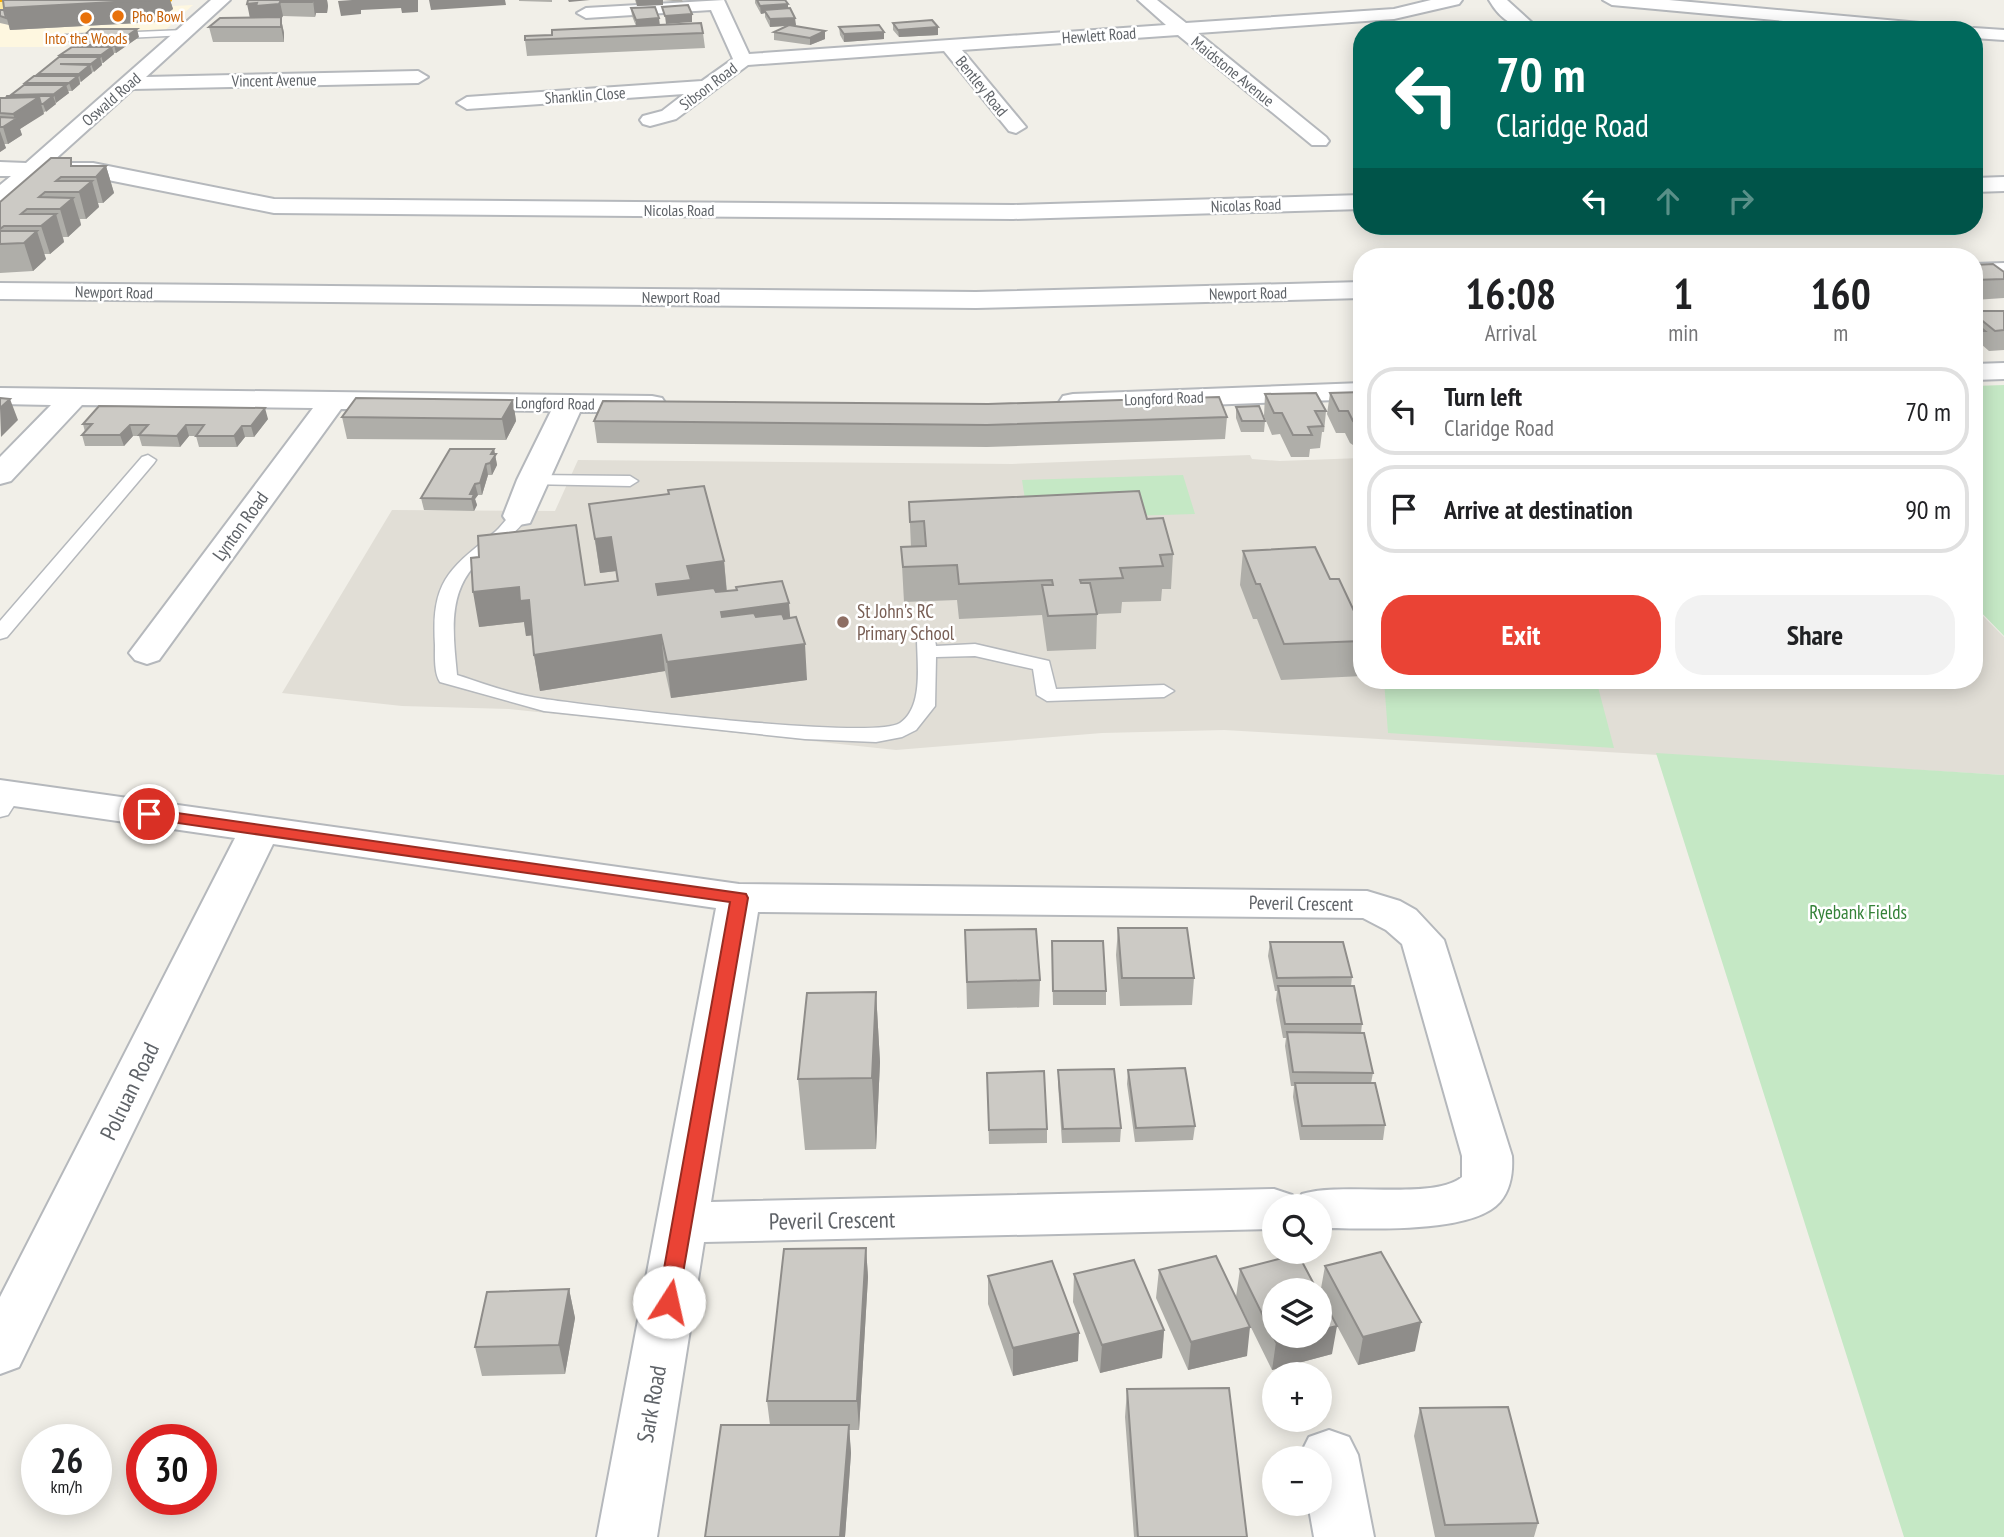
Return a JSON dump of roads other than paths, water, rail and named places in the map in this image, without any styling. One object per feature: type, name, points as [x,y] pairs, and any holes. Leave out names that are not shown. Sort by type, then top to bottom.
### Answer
[{"type":"highway","points":[[0,7],[161,0]]},
{"type":"street","name":"Oswald Road","points":[[0,197],[221,0]]},
{"type":"street","name":"Maidstone Avenue","points":[[1147,0],[1319,141]]},
{"type":"street","name":"Hewlett Road","points":[[743,60],[1394,14],[1453,0]]},
{"type":"street","points":[[1498,0],[1503,9],[1519,21]]},
{"type":"street","points":[[1612,0],[1704,4],[1860,21]]},
{"type":"street","points":[[586,13],[716,3]]},
{"type":"street","name":"Sibson Road","points":[[650,120],[669,115],[703,87],[743,60],[716,3]]},
{"type":"street","points":[[1394,14],[1405,21]]},
{"type":"street","points":[[1983,34],[2004,36]]},
{"type":"street","name":"Bentley Road","points":[[949,46],[1016,127]]},
{"type":"street","name":"Vincent Avenue","points":[[130,83],[418,77]]},
{"type":"street","name":"Shanklin Close","points":[[467,103],[703,87]]},
{"type":"street","name":"Nicolas Road","points":[[0,169],[93,170],[274,206],[1013,212],[1353,202]]},
{"type":"street","points":[[1983,185],[2004,184]]},
{"type":"street","points":[[1983,271],[2004,270]]},
{"type":"street","name":"Newport Road","points":[[0,291],[976,300],[1353,290]]},
{"type":"street","points":[[1983,372],[2004,371]]},
{"type":"street","name":"Longford Road","points":[[1046,403],[1353,391]]},
{"type":"street","name":"Longford Road","points":[[0,396],[678,404]]},
{"type":"street","points":[[0,475],[74,397]]},
{"type":"street","name":"Lynton Road","points":[[148,653],[334,399]]},
{"type":"street","points":[[519,516],[532,480],[569,404]]},
{"type":"street","points":[[4,798],[739,898]]},
{"type":"street","name":"Polruan Road","points":[[0,1352],[259,831]]},
{"type":"street","name":"Peveril Crescent","points":[[739,898],[1357,903],[1378,906],[1396,915],[1411,926],[1422,940],[1487,1156],[1488,1177],[1482,1190],[1470,1199],[1448,1205],[1332,1208]]},
{"type":"street","name":"Sark Road","points":[[627,1537],[739,898]]},
{"type":"street","name":"Peveril Crescent","points":[[683,1223],[1262,1209]]},
{"type":"street","points":[[1332,1471],[1344,1537]]},
{"type":"lane","points":[[65,38],[184,33]]},
{"type":"lane","points":[[0,633],[148,460]]},
{"type":"lane","points":[[532,480],[630,481]]},
{"type":"lane","points":[[519,516],[508,531],[460,568],[451,581],[443,624],[447,678],[518,700],[805,733],[876,736],[895,733],[909,726],[925,706],[926,645],[975,650],[1042,665],[1047,695],[1164,691]]},
{"type":"place","name":"Pho Bowl","points":[[118,16]]},
{"type":"place","name":"Into the Woods","points":[[86,18]]},
{"type":"place","name":"St John's RC Primary School","points":[[843,622]]},
{"type":"park label","name":"Ryebank Fields","points":[[1858,912]]}]
